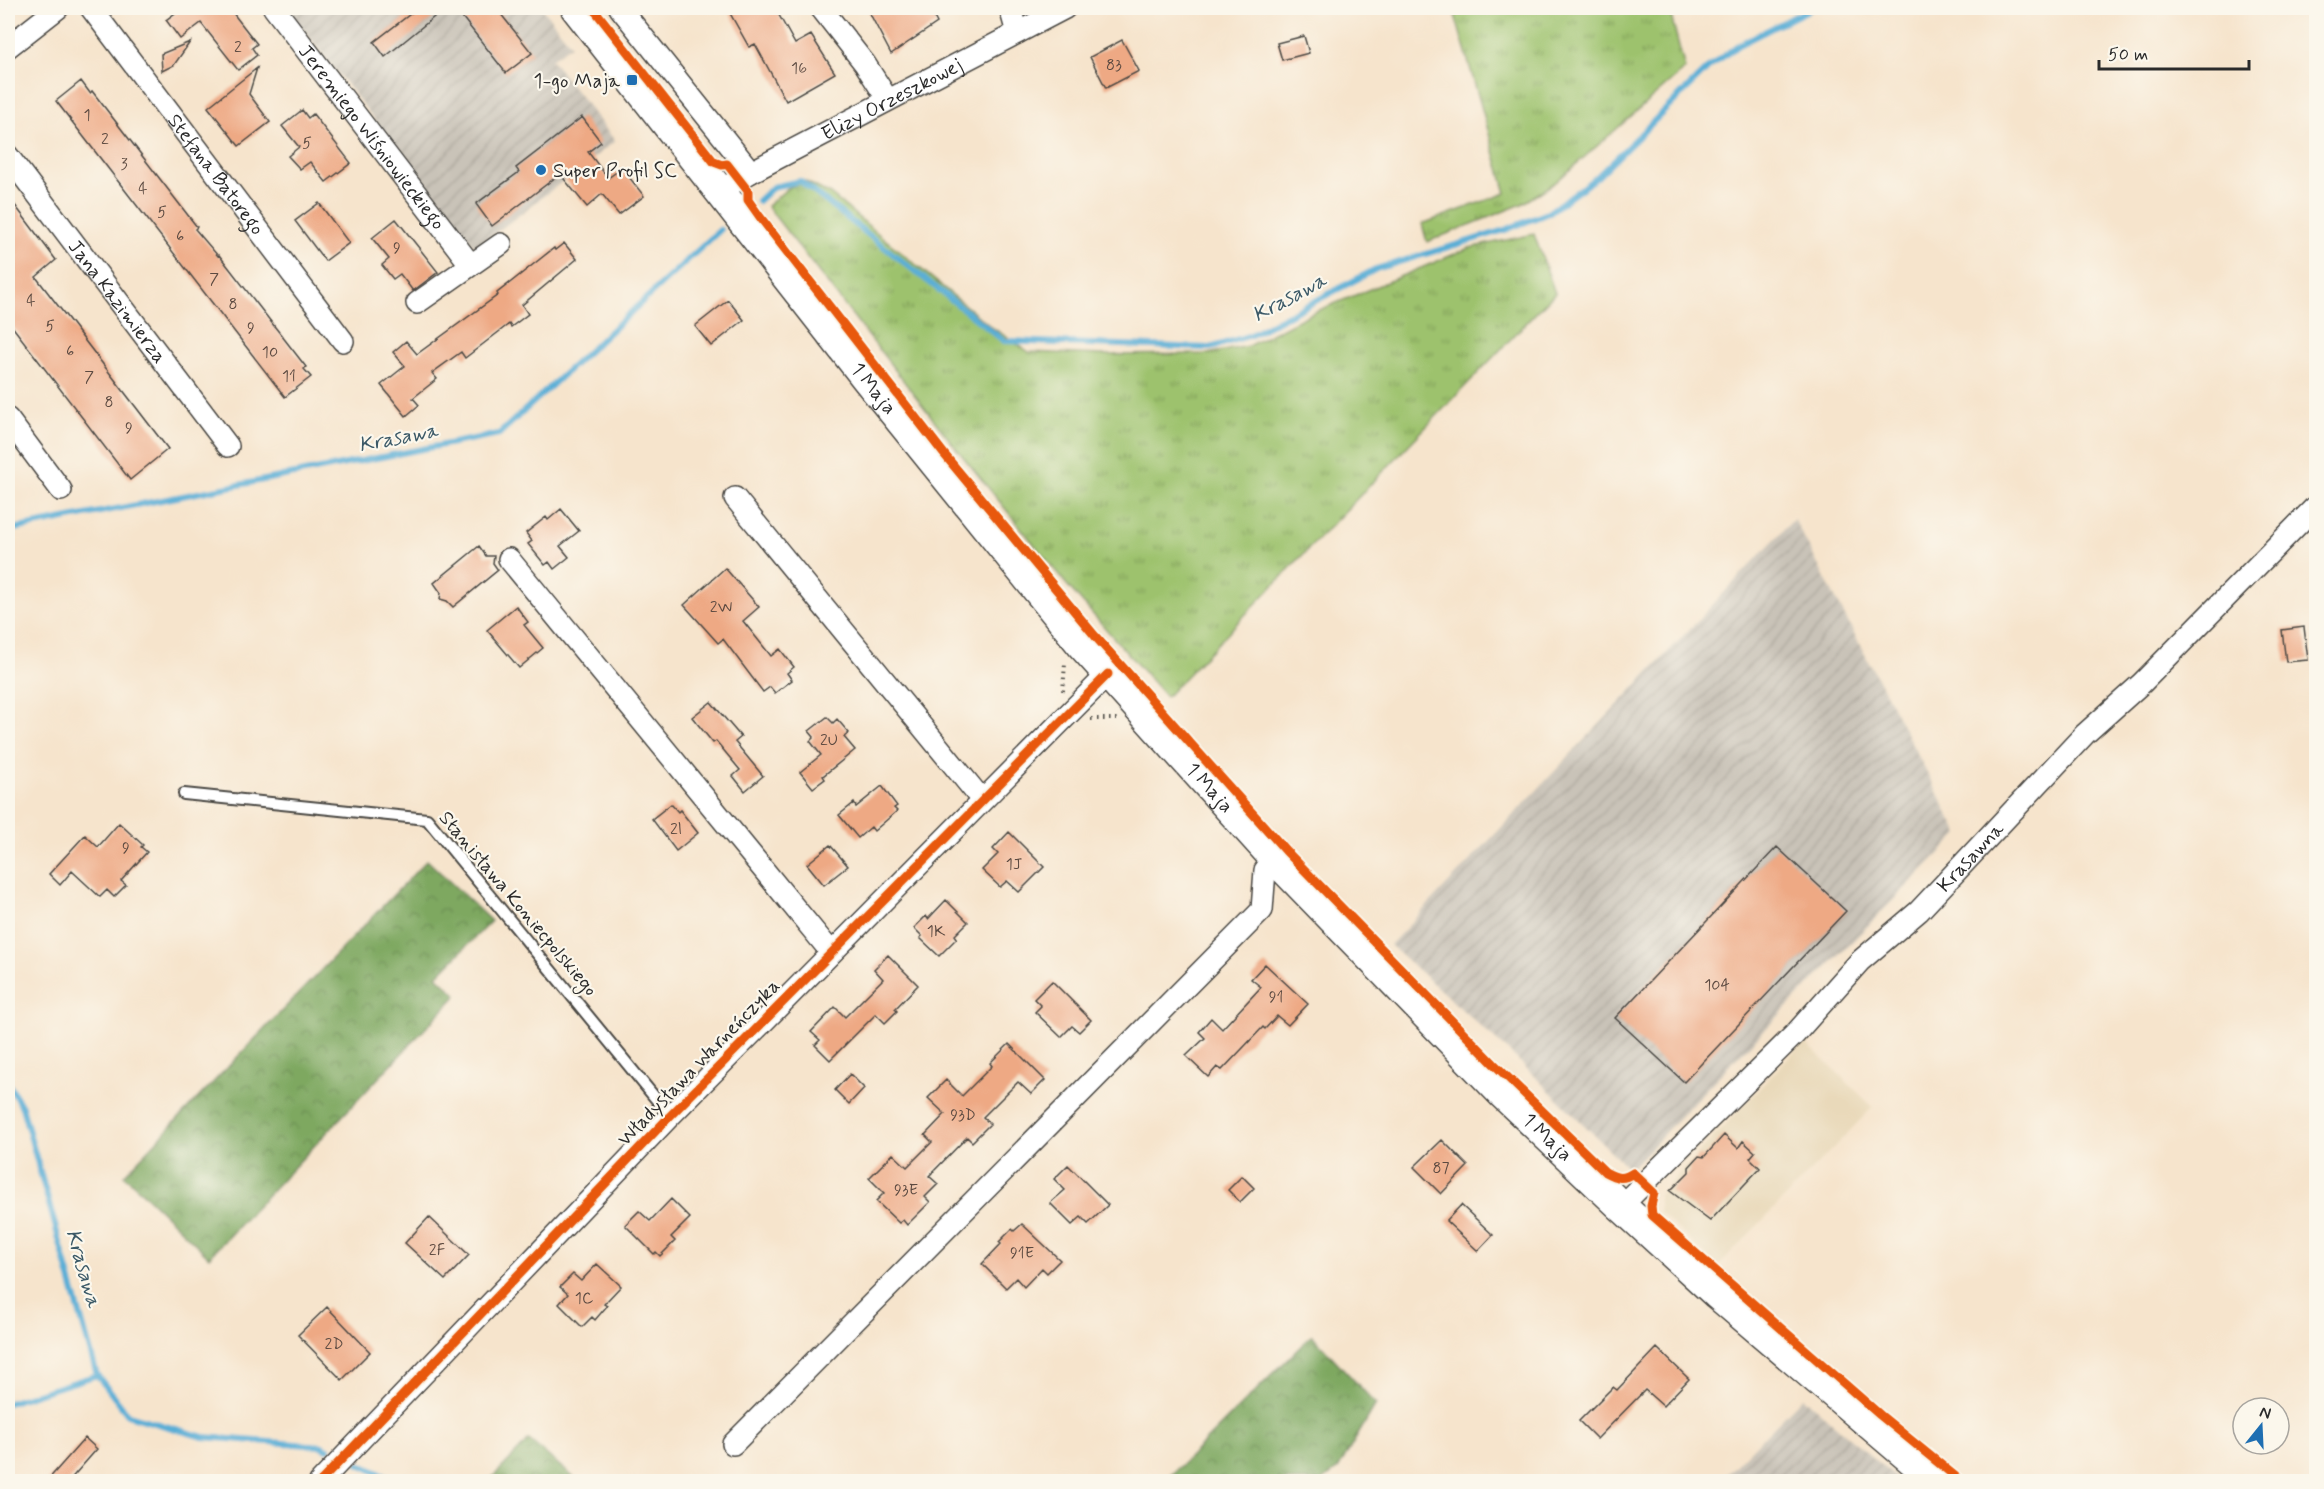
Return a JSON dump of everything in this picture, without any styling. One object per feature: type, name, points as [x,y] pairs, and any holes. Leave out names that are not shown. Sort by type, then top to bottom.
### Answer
[{"type":"main road","name":"1 Maja","points":[[576,8],[874,388],[1108,674],[1275,859],[1494,1085],[1621,1206],[1717,1294],[1938,1482]]},
{"type":"street","points":[[8,47],[58,8]]},
{"type":"street","name":"Stefana Batorego","points":[[91,8],[342,341]]},
{"type":"street","name":"Jeremiego Wiśniowieckiego","points":[[274,8],[470,264]]},
{"type":"street","points":[[620,8],[751,172]]},
{"type":"street","points":[[821,8],[865,64],[888,100]]},
{"type":"street","points":[[1010,8],[1017,33]]},
{"type":"street","name":"Elizy Orzeszkowej","points":[[720,191],[751,172],[1065,8]]},
{"type":"street","name":"Jana Kazimierza","points":[[8,156],[228,446]]},
{"type":"street","points":[[417,303],[501,244]]},
{"type":"street","points":[[8,419],[61,489]]},
{"type":"street","points":[[735,498],[982,800]]},
{"type":"street","name":"Krasawna","points":[[1621,1206],[1795,1034],[1860,961],[1919,912],[2085,734],[2142,683],[2316,506]]},
{"type":"street","points":[[510,559],[831,952]]},
{"type":"street","name":"Władysława Warneńczyka","points":[[324,1480],[670,1116],[1108,674]]},
{"type":"street","points":[[733,1444],[1262,910],[1265,870],[1275,859]]},
{"type":"lane","name":"Stanisława Koniecpolskiego","points":[[184,794],[427,819],[670,1116]]},
{"type":"shaded area","points":[[286,8],[542,8],[571,45],[551,59],[615,141],[476,248]]},
{"type":"shaded area","points":[[1794,519],[1959,834],[1633,1166],[1626,1166],[1515,1057],[1390,945]]},
{"type":"shaded area","points":[[1804,1041],[1873,1107],[1718,1266],[1659,1212],[1659,1195]]},
{"type":"shaded area","points":[[1803,1397],[1899,1481],[1720,1481]]},
{"type":"green space","points":[[1453,8],[1669,8],[1685,69],[1556,182],[1522,204],[1427,242],[1422,224],[1506,193]]},
{"type":"green space","points":[[804,181],[830,194],[990,326],[1029,352],[1102,355],[1208,354],[1248,346],[1312,313],[1469,248],[1534,234],[1555,293],[1166,697],[1067,585],[952,443],[767,206],[788,188]]},
{"type":"green space","points":[[427,860],[491,921],[437,976],[457,995],[209,1257],[124,1175]]},
{"type":"green space","points":[[1312,1335],[1376,1404],[1338,1469],[1322,1481],[1165,1481]]},
{"type":"green space","points":[[529,1440],[578,1481],[489,1481]]},
{"type":"building","points":[[182,8],[229,8],[257,44],[252,48],[257,55],[238,70],[201,23],[180,39],[166,20]]},
{"type":"building","points":[[418,8],[445,8],[385,57],[374,42]]},
{"type":"building","points":[[455,8],[496,8],[532,53],[506,73]]},
{"type":"building","points":[[727,8],[775,8],[795,44],[811,35],[835,73],[786,101],[755,44],[749,47]]},
{"type":"building","points":[[867,8],[929,8],[937,23],[891,54]]},
{"type":"building","points":[[1304,36],[1309,53],[1282,60],[1277,43]]},
{"type":"building","points":[[1122,40],[1139,71],[1106,88],[1090,57]]},
{"type":"building","points":[[190,42],[174,65],[162,71],[161,54]]},
{"type":"building","points":[[257,68],[249,94],[270,122],[239,146],[208,107]]},
{"type":"building","points":[[81,81],[90,93],[92,91],[197,227],[195,229],[219,255],[306,367],[304,369],[311,377],[285,397],[56,101]]},
{"type":"building","points":[[302,110],[308,118],[313,114],[351,163],[326,182],[310,162],[300,169],[288,156],[299,147],[282,126]]},
{"type":"building","name":"Super Profil SC","points":[[582,117],[601,142],[588,152],[608,178],[622,168],[644,196],[619,215],[602,194],[587,207],[560,174],[492,226],[476,204],[519,172],[516,168]]},
{"type":"building","points":[[8,196],[56,260],[36,277],[168,449],[130,480],[8,321]]},
{"type":"building","points":[[319,203],[349,243],[325,261],[295,221]]},
{"type":"building","points":[[396,219],[438,272],[413,291],[400,274],[393,279],[382,265],[389,259],[372,238]]},
{"type":"building","points":[[564,243],[577,259],[522,305],[528,314],[511,327],[509,324],[465,358],[461,352],[432,373],[437,379],[413,398],[419,405],[406,416],[381,385],[405,366],[393,352],[406,341],[417,354],[498,295],[497,293],[554,248],[555,250]]},
{"type":"building","points":[[728,300],[744,320],[711,346],[695,326]]},
{"type":"building","points":[[561,509],[579,531],[560,546],[569,557],[554,569],[549,562],[545,565],[528,544],[532,541],[526,533],[546,517],[548,520]]},
{"type":"building","points":[[479,546],[486,556],[494,556],[493,563],[498,570],[453,607],[447,601],[440,599],[441,593],[434,583]]},
{"type":"building","points":[[725,568],[759,607],[743,621],[771,656],[780,649],[794,667],[787,673],[792,680],[775,693],[770,687],[763,692],[723,639],[718,643],[684,605]]},
{"type":"building","points":[[516,606],[528,622],[524,625],[543,648],[519,668],[487,630]]},
{"type":"building","points":[[2304,627],[2308,660],[2286,662],[2282,630]]},
{"type":"building","points":[[711,702],[741,737],[735,742],[763,776],[745,791],[733,776],[740,770],[716,741],[713,743],[692,717]]},
{"type":"building","points":[[827,717],[833,723],[837,719],[849,733],[844,737],[855,750],[823,776],[825,779],[813,788],[800,772],[821,755],[810,741],[814,737],[809,731]]},
{"type":"building","points":[[882,786],[897,806],[894,808],[897,811],[874,831],[871,827],[858,838],[839,815],[854,803],[856,807]]},
{"type":"building","points":[[671,804],[678,812],[680,810],[698,833],[676,851],[652,819]]},
{"type":"building","points":[[119,823],[143,845],[141,847],[147,852],[121,881],[126,885],[114,897],[107,890],[100,897],[72,871],[60,885],[49,874],[85,835],[98,847]]},
{"type":"building","points":[[1009,832],[1044,867],[1019,892],[1007,881],[1000,887],[982,870],[998,854],[993,849]]},
{"type":"building","points":[[830,845],[848,866],[824,885],[807,864]]},
{"type":"building","points":[[1777,847],[1846,911],[1684,1082],[1615,1018]]},
{"type":"building","points":[[946,900],[968,922],[955,935],[957,938],[939,956],[920,938],[922,936],[914,928],[926,916],[928,919]]},
{"type":"building","points":[[888,955],[918,985],[885,1023],[876,1014],[830,1060],[815,1045],[820,1040],[811,1032],[835,1007],[845,1017],[883,979],[874,969]]},
{"type":"building","points":[[1265,964],[1308,1004],[1288,1025],[1277,1016],[1265,1029],[1263,1027],[1222,1070],[1217,1067],[1208,1077],[1186,1056],[1205,1038],[1199,1032],[1211,1018],[1222,1029],[1261,987],[1251,979]]},
{"type":"building","points":[[1052,981],[1091,1020],[1079,1032],[1072,1026],[1061,1037],[1035,1012],[1041,1006],[1034,999]]},
{"type":"building","points":[[1009,1044],[1045,1080],[1031,1094],[1018,1082],[983,1117],[990,1124],[972,1142],[967,1137],[929,1176],[938,1184],[925,1197],[930,1202],[907,1225],[903,1220],[899,1223],[876,1201],[884,1193],[869,1178],[893,1154],[907,1167],[932,1142],[925,1135],[945,1114],[928,1098],[946,1080],[962,1096],[992,1066],[990,1063]]},
{"type":"building","points":[[850,1074],[864,1088],[849,1104],[835,1090]]},
{"type":"building","points":[[1724,1135],[1738,1148],[1743,1141],[1755,1152],[1750,1158],[1760,1168],[1710,1221],[1670,1191],[1689,1172],[1689,1167],[1699,1156],[1704,1157]]},
{"type":"building","points":[[1442,1140],[1468,1166],[1441,1194],[1414,1167]]},
{"type":"building","points":[[1068,1165],[1108,1205],[1088,1224],[1081,1217],[1072,1225],[1050,1203],[1065,1190],[1054,1179]]},
{"type":"building","points":[[1242,1176],[1254,1188],[1240,1202],[1228,1190]]},
{"type":"building","points":[[671,1199],[690,1218],[671,1237],[675,1241],[660,1256],[656,1252],[654,1254],[625,1225],[639,1211],[650,1221]]},
{"type":"building","points":[[1461,1205],[1493,1235],[1478,1251],[1446,1221]]},
{"type":"building","points":[[429,1217],[469,1255],[445,1280],[405,1243]]},
{"type":"building","points":[[1022,1224],[1060,1260],[1047,1273],[1042,1268],[1024,1287],[1016,1278],[1006,1288],[982,1264],[1012,1229],[1014,1231]]},
{"type":"building","points":[[597,1264],[621,1286],[604,1304],[607,1306],[595,1320],[592,1317],[582,1327],[559,1304],[568,1294],[560,1287],[573,1274],[581,1281]]},
{"type":"building","points":[[327,1307],[370,1352],[342,1380],[298,1335]]},
{"type":"building","points":[[1657,1348],[1689,1379],[1663,1406],[1645,1390],[1597,1439],[1579,1421],[1613,1387],[1617,1390]]},
{"type":"building","points":[[85,1438],[97,1449],[68,1482],[46,1482]]},
{"type":"waterway","name":"Krasawa","points":[[758,201],[773,187],[800,181],[1004,341],[1210,348],[1251,335],[1376,269],[1505,230],[1548,213],[1597,177],[1707,69],[1738,45],[1812,8]]},
{"type":"waterway","name":"Krasawa","points":[[8,530],[499,434],[720,230]]},
{"type":"waterway","name":"Krasawa","points":[[8,1083],[22,1107],[97,1375],[8,1403]]},
{"type":"waterway","points":[[97,1375],[128,1415],[203,1437],[322,1446],[328,1449]]},
{"type":"waterway","points":[[359,1464],[404,1482]]},
{"type":"cycle path","points":[[593,8],[714,162],[727,164],[748,191],[748,200],[760,217],[944,454],[1095,636],[1286,851],[1494,1064],[1605,1172],[1619,1177],[1626,1177],[1633,1173],[1654,1193],[1651,1206],[1652,1215],[1880,1415],[1962,1482]]},
{"type":"cycle path","points":[[320,1482],[670,1116],[1108,674]]},
{"type":"place","name":"1-go Maja","points":[[632,80]]},
{"type":"place","name":"Super Profil SC","points":[[541,170]]}]
